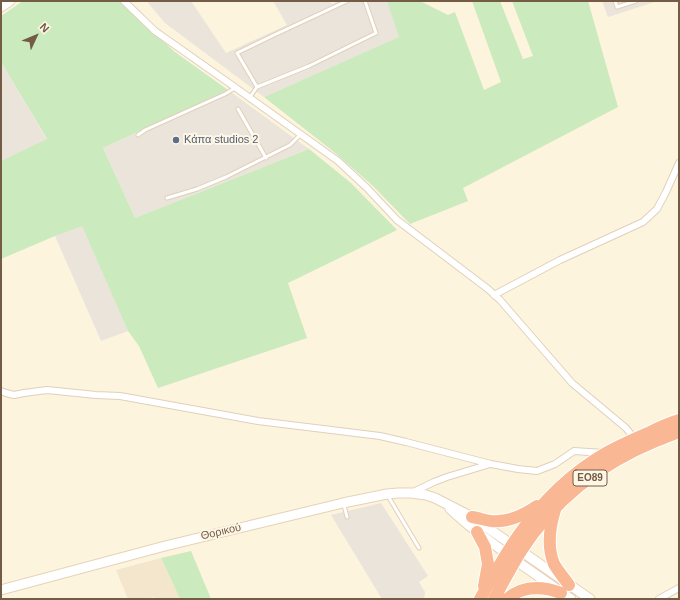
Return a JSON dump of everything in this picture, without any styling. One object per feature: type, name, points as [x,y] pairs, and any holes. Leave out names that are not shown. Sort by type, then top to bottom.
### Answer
[{"type":"highway","name":"ΕΟ89","points":[[552,502],[567,481],[584,467],[634,438],[679,420]]},
{"type":"highway","name":"ΕΟ89","points":[[494,599],[514,552],[531,519],[552,502],[614,462],[641,448],[679,432]]},
{"type":"highway","points":[[472,517],[493,521],[510,520],[552,502],[550,548],[554,564],[567,592]]},
{"type":"highway","points":[[477,532],[485,548],[488,564],[481,599]]},
{"type":"highway","name":"ΕΟ89","points":[[481,599],[514,552]]},
{"type":"highway","points":[[507,599],[522,590],[538,587],[567,592]]},
{"type":"main road","points":[[1,7],[10,1]]},
{"type":"main road","name":"Θορικού","points":[[1,590],[165,546],[343,503],[398,493],[426,495],[443,502],[472,517],[514,552]]},
{"type":"main road","name":"Θορικού","points":[[443,502],[477,532],[514,552]]},
{"type":"main road","points":[[514,552],[567,592],[590,599]]},
{"type":"street","points":[[124,1],[155,31],[250,97],[338,162],[367,188],[397,220],[488,289],[572,383],[626,428],[634,438]]},
{"type":"street","points":[[494,295],[560,260],[643,222],[657,209],[679,163]]},
{"type":"street","points":[[1,391],[14,395],[47,390],[120,396],[258,421],[380,436],[491,464],[537,471],[555,464],[574,451],[606,453]]},
{"type":"street","points":[[411,493],[447,477],[491,464]]},
{"type":"street","points":[[659,599],[679,588]]},
{"type":"lane","points":[[257,87],[237,53],[347,1]]},
{"type":"lane","points":[[250,97],[257,87],[309,66],[376,33],[365,1]]},
{"type":"lane","points":[[615,1],[617,7],[636,1]]},
{"type":"lane","points":[[138,135],[145,130],[236,88]]},
{"type":"lane","points":[[238,110],[266,158]]},
{"type":"lane","points":[[167,198],[197,189],[266,158],[290,145],[300,134]]},
{"type":"lane","points":[[387,494],[419,548]]},
{"type":"lane","points":[[343,503],[346,517]]},
{"type":"shaded area","points":[[151,1],[191,1],[226,53],[287,25],[273,1],[330,1],[332,4],[338,1],[387,1],[400,37],[264,97],[165,23],[148,3]]},
{"type":"shaded area","points":[[602,1],[658,1],[608,17]]},
{"type":"shaded area","points":[[1,62],[47,140],[1,161]]},
{"type":"shaded area","points":[[228,90],[309,149],[135,218],[103,148]]},
{"type":"shaded area","points":[[82,225],[128,331],[101,341],[55,236]]},
{"type":"shaded area","points":[[381,503],[428,576],[419,582],[425,592],[424,599],[382,599],[331,515]]},
{"type":"shaded area","points":[[161,558],[180,599],[155,599],[154,597],[148,599],[128,599],[116,570]]},
{"type":"green space","points":[[23,1],[119,1],[175,52],[228,90],[103,148],[135,218],[309,149],[351,183],[397,230],[288,283],[307,338],[158,388],[139,346],[128,331],[82,226],[1,259],[1,161],[47,139],[1,62],[1,16]]},
{"type":"green space","points":[[387,1],[420,1],[448,15],[455,12],[484,90],[501,82],[472,1],[500,1],[523,59],[533,56],[512,1],[588,1],[618,107],[463,188],[468,201],[410,224],[373,186],[334,152],[264,97],[399,37]]},
{"type":"green space","points":[[191,551],[211,599],[180,599],[161,558]]},
{"type":"place","name":"Κάπα studios 2","points":[[176,140]]}]
